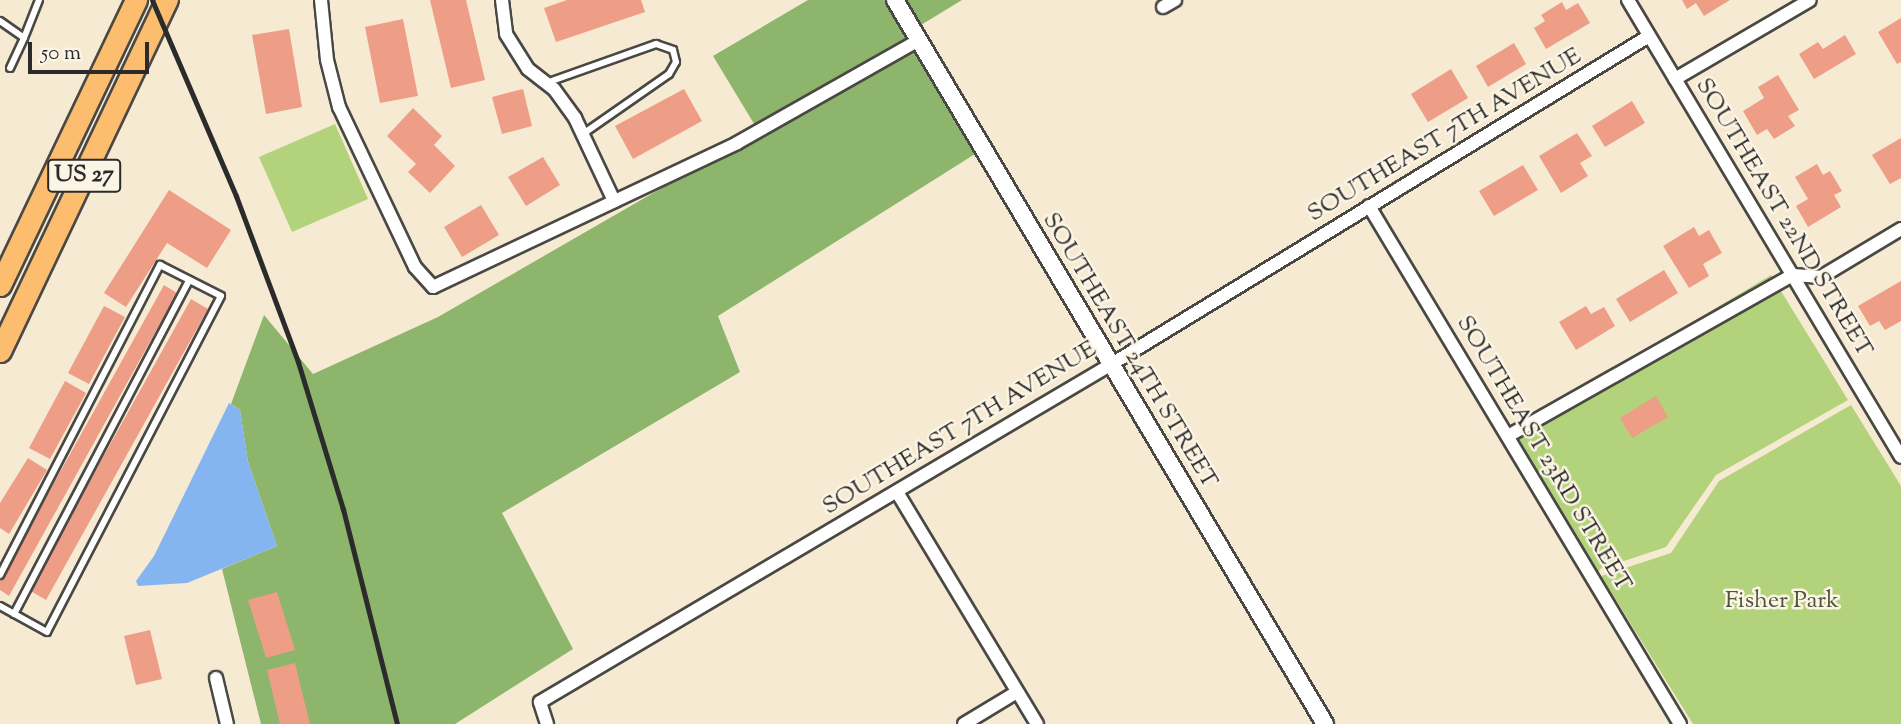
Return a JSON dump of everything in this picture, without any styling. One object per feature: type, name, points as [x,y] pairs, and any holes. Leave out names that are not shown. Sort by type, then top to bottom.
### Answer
[{"type":"highway","name":"US 27","points":[[0,285],[136,0]]},
{"type":"highway","name":"US 27","points":[[0,351],[167,0]]},
{"type":"street","points":[[321,0],[327,61],[339,107],[415,267],[433,287],[737,143],[919,40]]},
{"type":"street","points":[[502,0],[506,34],[528,69],[546,83],[583,134],[614,201]]},
{"type":"street","name":"SOUTHEAST 24TH STREET","points":[[895,0],[1325,724]]},
{"type":"street","points":[[1163,7],[1175,0]]},
{"type":"street","name":"SOUTHEAST 22ND STREET","points":[[1628,0],[1901,457]]},
{"type":"street","points":[[1675,79],[1810,0]]},
{"type":"street","name":"SOUTHEAST 7TH AVENUE","points":[[548,724],[540,702],[1110,365],[1649,36]]},
{"type":"street","name":"SOUTHEAST 23RD STREET","points":[[1369,206],[1680,724]]},
{"type":"street","points":[[1508,436],[1793,275],[1821,277],[1901,229]]},
{"type":"street","points":[[897,492],[1037,724]]},
{"type":"street","points":[[216,678],[227,724]]},
{"type":"street","points":[[964,724],[1017,692]]},
{"type":"lane","points":[[10,68],[39,0]]},
{"type":"lane","points":[[0,21],[24,38]]},
{"type":"lane","points":[[546,83],[656,44],[673,50],[676,62],[669,74],[583,134]]},
{"type":"lane","points":[[0,575],[160,265],[221,296],[47,632],[0,606]]},
{"type":"lane","points":[[14,614],[189,280]]},
{"type":"green space","points":[[808,0],[884,0],[975,154],[718,316],[740,372],[502,513],[573,649],[455,724],[261,724],[222,569],[277,546],[248,462],[240,410],[231,404],[264,315],[313,374],[438,317],[759,132],[713,56]]},
{"type":"green space","points":[[906,0],[962,0],[921,25]]},
{"type":"green space","points":[[335,124],[368,199],[292,232],[259,157]]},
{"type":"green space","points":[[1771,275],[1848,400],[1716,475],[1666,547],[1600,569],[1595,580],[1507,433]]},
{"type":"green space","name":"Fisher Park","points":[[1851,405],[1901,486],[1901,724],[1693,724],[1601,576],[1671,553],[1719,481]]},
{"type":"water","points":[[229,403],[240,410],[248,462],[277,546],[187,583],[138,586],[136,581],[154,556]]},
{"type":"building","points":[[430,0],[466,0],[485,80],[451,88]]},
{"type":"building","points":[[567,0],[641,0],[645,12],[556,42],[544,8]]},
{"type":"building","points":[[1682,0],[1730,0],[1704,16],[1696,3],[1687,9]]},
{"type":"building","points":[[1562,2],[1566,10],[1578,3],[1590,23],[1546,49],[1534,28],[1545,21],[1541,15]]},
{"type":"building","points":[[1901,18],[1901,62],[1897,64],[1878,32]]},
{"type":"building","points":[[403,19],[418,96],[380,103],[365,27]]},
{"type":"building","points":[[289,29],[302,107],[266,114],[252,35]]},
{"type":"building","points":[[1845,35],[1856,54],[1814,79],[1799,54],[1818,42],[1823,49]]},
{"type":"building","points":[[1514,43],[1526,64],[1488,87],[1476,66]]},
{"type":"building","points":[[1451,69],[1468,98],[1428,122],[1411,94]]},
{"type":"building","points":[[1778,75],[1799,110],[1788,116],[1795,126],[1774,139],[1767,129],[1757,135],[1743,111],[1764,98],[1758,87]]},
{"type":"building","points":[[523,89],[532,126],[502,134],[492,97]]},
{"type":"building","points":[[684,89],[702,121],[633,159],[615,126]]},
{"type":"building","points":[[1632,101],[1645,123],[1605,147],[1592,126]]},
{"type":"building","points":[[413,108],[442,136],[434,145],[455,166],[430,193],[408,172],[416,164],[387,136]]},
{"type":"building","points":[[1577,133],[1592,156],[1580,163],[1588,176],[1561,193],[1539,156]]},
{"type":"building","points":[[1901,138],[1901,178],[1890,184],[1872,155]]},
{"type":"building","points":[[543,157],[560,185],[526,206],[508,177]]},
{"type":"building","points":[[1817,164],[1823,175],[1830,171],[1842,191],[1834,195],[1841,207],[1808,227],[1796,206],[1808,199],[1795,177]]},
{"type":"building","points":[[1523,165],[1538,190],[1494,216],[1479,191]]},
{"type":"building","points":[[169,190],[231,230],[207,268],[167,243],[126,307],[104,293]]},
{"type":"building","points":[[481,205],[499,235],[462,257],[444,227]]},
{"type":"building","points":[[1694,227],[1699,236],[1709,230],[1722,253],[1703,264],[1709,276],[1689,288],[1663,246]]},
{"type":"building","points":[[1664,270],[1678,293],[1630,322],[1616,299]]},
{"type":"building","points":[[1901,281],[1901,321],[1885,330],[1879,321],[1870,326],[1858,306]]},
{"type":"building","points":[[164,285],[177,293],[9,596],[0,590],[0,580]]},
{"type":"building","points":[[191,299],[208,309],[46,600],[29,590]]},
{"type":"building","points":[[104,306],[125,317],[89,384],[68,373]]},
{"type":"building","points":[[1586,306],[1591,314],[1604,307],[1615,326],[1576,350],[1559,322]]},
{"type":"building","points":[[65,381],[86,393],[50,459],[29,448]]},
{"type":"building","points":[[1656,396],[1668,417],[1632,438],[1620,418]]},
{"type":"building","points":[[28,458],[47,470],[9,534],[0,528],[0,503]]},
{"type":"building","points":[[277,592],[295,650],[266,658],[248,600]]},
{"type":"building","points":[[150,630],[162,679],[136,685],[124,636]]},
{"type":"building","points":[[295,663],[310,724],[280,724],[267,670]]},
{"type":"railway","points":[[152,0],[236,196],[298,362],[343,509],[397,724]]}]
